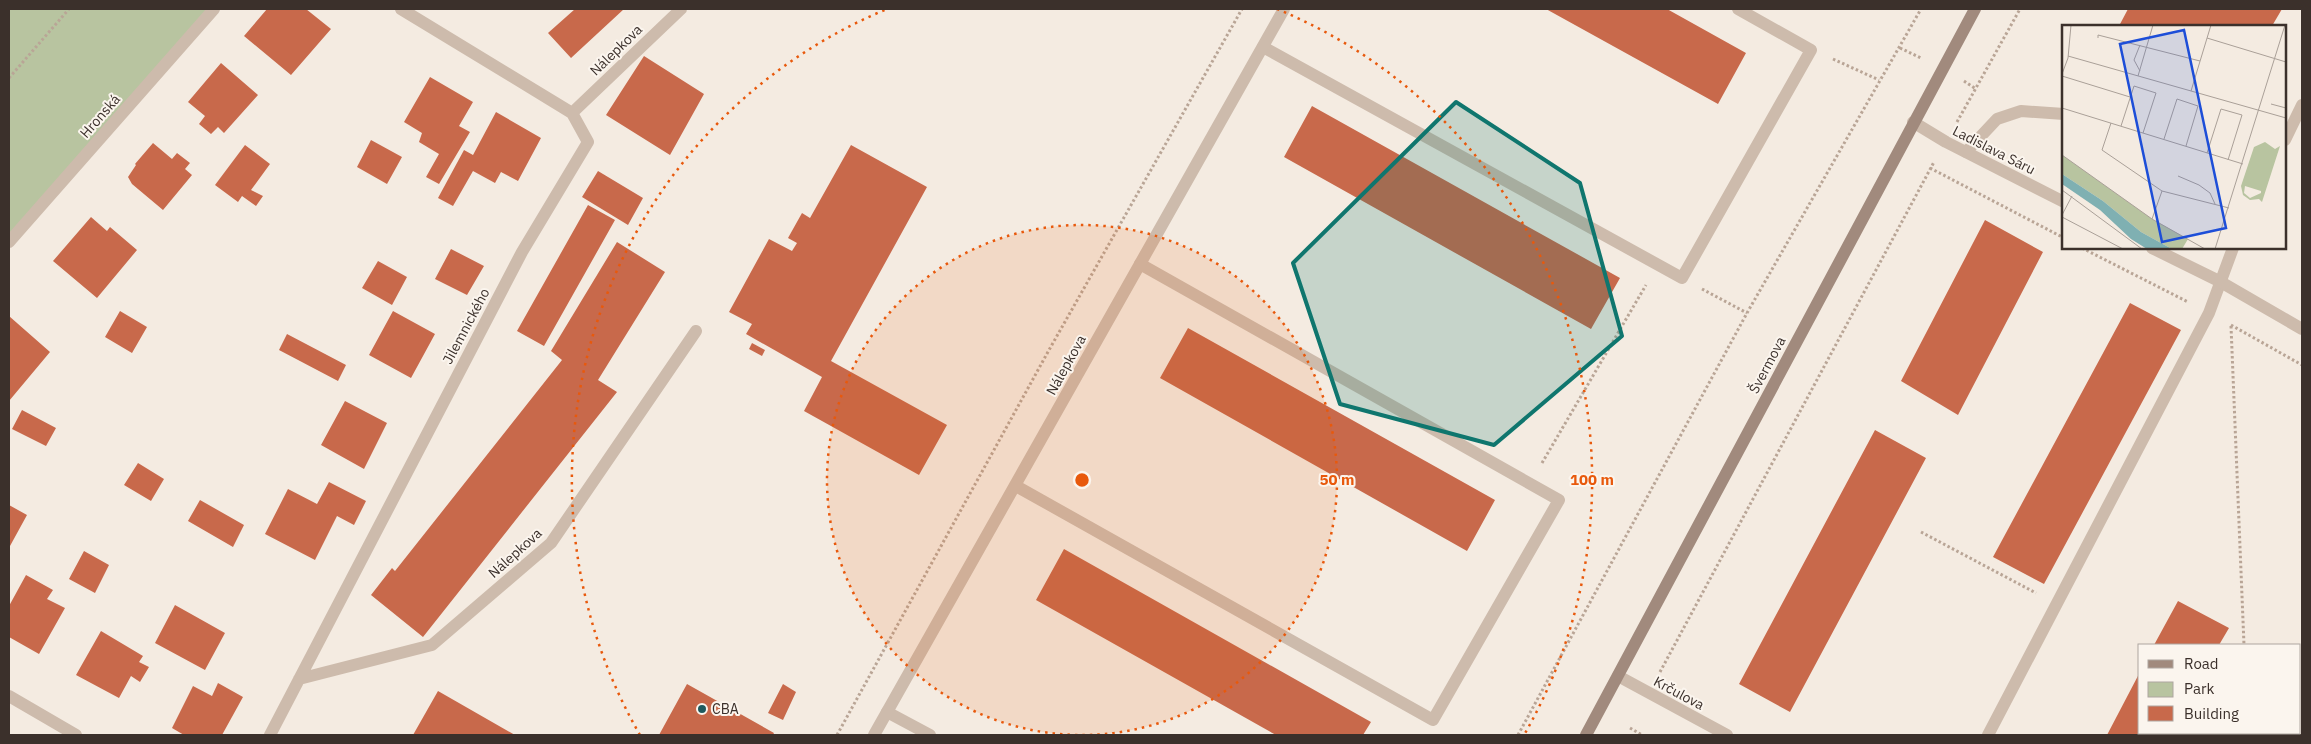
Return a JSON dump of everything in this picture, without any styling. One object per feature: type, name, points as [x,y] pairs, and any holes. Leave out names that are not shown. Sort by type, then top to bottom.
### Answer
[{"type":"street","name":"Hronská","points":[[9,242],[214,9]]},
{"type":"street","name":"Jilemnického","points":[[270,735],[518,261],[588,142],[572,113],[401,9]]},
{"type":"street","name":"Nálepkova","points":[[572,113],[681,9]]},
{"type":"street","name":"Nálepkova","points":[[874,735],[1284,9]]},
{"type":"street","points":[[1263,47],[1682,278],[1812,50],[1738,9]]},
{"type":"street","name":"Švermova","points":[[1586,735],[1913,122],[1976,9]]},
{"type":"street","points":[[2286,138],[2302,105]]},
{"type":"street","points":[[1966,152],[1997,119],[2021,111],[2062,114]]},
{"type":"street","name":"Ladislava Sáru","points":[[1913,122],[1946,142],[2062,201]]},
{"type":"street","points":[[2154,249],[2219,281],[2302,329]]},
{"type":"street","points":[[1988,735],[2209,313],[2219,281],[2233,249]]},
{"type":"street","points":[[1016,486],[1434,720],[1559,500],[1140,264]]},
{"type":"street","name":"Nálepkova","points":[[299,679],[432,645],[551,543],[696,331]]},
{"type":"street","name":"Krčulova","points":[[1618,676],[1726,735]]},
{"type":"street","points":[[9,696],[76,735]]},
{"type":"street","points":[[888,712],[930,735]]},
{"type":"path","points":[[9,78],[69,9]]},
{"type":"path","points":[[837,735],[1049,350],[1242,9]]},
{"type":"path","points":[[1518,735],[1747,313],[1921,9]]},
{"type":"path","points":[[1649,693],[1930,168],[2020,9]]},
{"type":"path","points":[[1812,50],[1879,80]]},
{"type":"path","points":[[1930,168],[2062,237]]},
{"type":"path","points":[[1530,484],[1658,265]]},
{"type":"path","points":[[1682,278],[1747,313]]},
{"type":"path","points":[[2232,326],[2244,644]]},
{"type":"path","points":[[1921,532],[2057,604]]},
{"type":"path","points":[[1630,728],[1642,735]]},
{"type":"highlighted area","points":[[1456,102],[1580,183],[1622,336],[1494,445],[1340,404],[1293,263]]},
{"type":"green space","points":[[9,9],[214,9],[9,242]]},
{"type":"building","points":[[267,9],[306,9],[331,29],[291,75],[244,36]]},
{"type":"building","points":[[575,9],[624,9],[571,58],[548,33]]},
{"type":"building","points":[[1546,9],[1667,9],[1746,53],[1718,104]]},
{"type":"building","points":[[2128,9],[2282,9],[2273,25],[2120,25]]},
{"type":"building","points":[[644,56],[704,94],[670,155],[606,115]]},
{"type":"building","points":[[221,63],[258,95],[224,133],[218,127],[211,134],[199,124],[205,116],[188,102]]},
{"type":"building","points":[[430,77],[473,102],[459,126],[470,132],[439,184],[426,177],[439,154],[419,142],[422,133],[404,122]]},
{"type":"building","points":[[1312,106],[1620,278],[1591,329],[1284,157]]},
{"type":"building","points":[[496,112],[541,138],[518,181],[501,172],[495,183],[473,171],[453,206],[438,198],[464,150],[473,155]]},
{"type":"building","points":[[371,140],[402,157],[387,184],[357,167]]},
{"type":"building","points":[[153,143],[172,159],[177,153],[190,163],[185,169],[192,175],[163,210],[132,184],[128,177],[135,164]]},
{"type":"building","points":[[245,145],[270,164],[251,190],[263,196],[256,206],[242,196],[238,202],[215,185]]},
{"type":"building","points":[[851,145],[927,187],[831,361],[947,425],[919,475],[804,411],[822,377],[746,334],[752,324],[729,312],[769,239],[792,251],[797,243],[788,238],[802,213],[810,218]]},
{"type":"building","points":[[598,171],[643,198],[628,225],[582,197]]},
{"type":"building","points":[[588,205],[615,220],[544,346],[517,331]]},
{"type":"building","points":[[91,217],[107,231],[110,227],[137,250],[97,298],[53,261]]},
{"type":"building","points":[[1985,220],[2043,252],[1958,415],[1901,381]]},
{"type":"building","points":[[617,242],[665,272],[598,380],[617,392],[423,637],[371,595],[392,568],[395,571],[562,360],[551,351]]},
{"type":"building","points":[[451,249],[484,266],[467,295],[435,279]]},
{"type":"building","points":[[378,261],[407,277],[392,305],[362,288]]},
{"type":"building","points":[[2130,303],[2181,330],[2044,584],[1993,557]]},
{"type":"building","points":[[120,311],[147,327],[132,353],[105,337]]},
{"type":"building","points":[[393,311],[435,334],[411,378],[369,355]]},
{"type":"building","points":[[9,316],[50,352],[9,401]]},
{"type":"building","points":[[1188,328],[1495,500],[1467,551],[1160,378]]},
{"type":"building","points":[[287,334],[346,365],[338,381],[279,350]]},
{"type":"building","points":[[752,343],[765,350],[762,356],[749,349]]},
{"type":"building","points":[[345,401],[387,423],[364,469],[321,445]]},
{"type":"building","points":[[22,410],[56,428],[46,446],[12,429]]},
{"type":"building","points":[[1875,430],[1926,458],[1790,712],[1739,684]]},
{"type":"building","points":[[138,463],[164,479],[151,501],[124,485]]},
{"type":"building","points":[[329,482],[366,501],[354,525],[337,516],[315,560],[265,534],[288,489],[317,504]]},
{"type":"building","points":[[200,500],[244,525],[233,547],[188,521]]},
{"type":"building","points":[[9,505],[27,515],[10,546],[9,546]]},
{"type":"building","points":[[1064,549],[1371,722],[1363,735],[1276,735],[1036,600]]},
{"type":"building","points":[[84,551],[109,565],[95,593],[69,579]]},
{"type":"building","points":[[26,575],[53,590],[47,599],[65,608],[39,654],[9,637],[9,606]]},
{"type":"building","points":[[2178,601],[2229,628],[2220,644],[2155,644]]},
{"type":"building","points":[[175,605],[225,633],[205,670],[155,643]]},
{"type":"building","points":[[101,631],[143,656],[139,662],[149,667],[140,682],[131,676],[119,698],[76,675]]},
{"type":"building","points":[[2138,676],[2138,734],[2172,735],[2107,735]]},
{"type":"building","points":[[218,683],[243,697],[222,735],[184,735],[172,728],[193,686],[212,696]]},
{"type":"building","name":"CBA","points":[[687,684],[774,733],[773,735],[659,735]]},
{"type":"building","points":[[783,684],[796,692],[783,720],[768,713]]},
{"type":"building","points":[[438,691],[515,735],[413,735]]},
{"type":"place","name":"CBA","points":[[702,709]]}]
